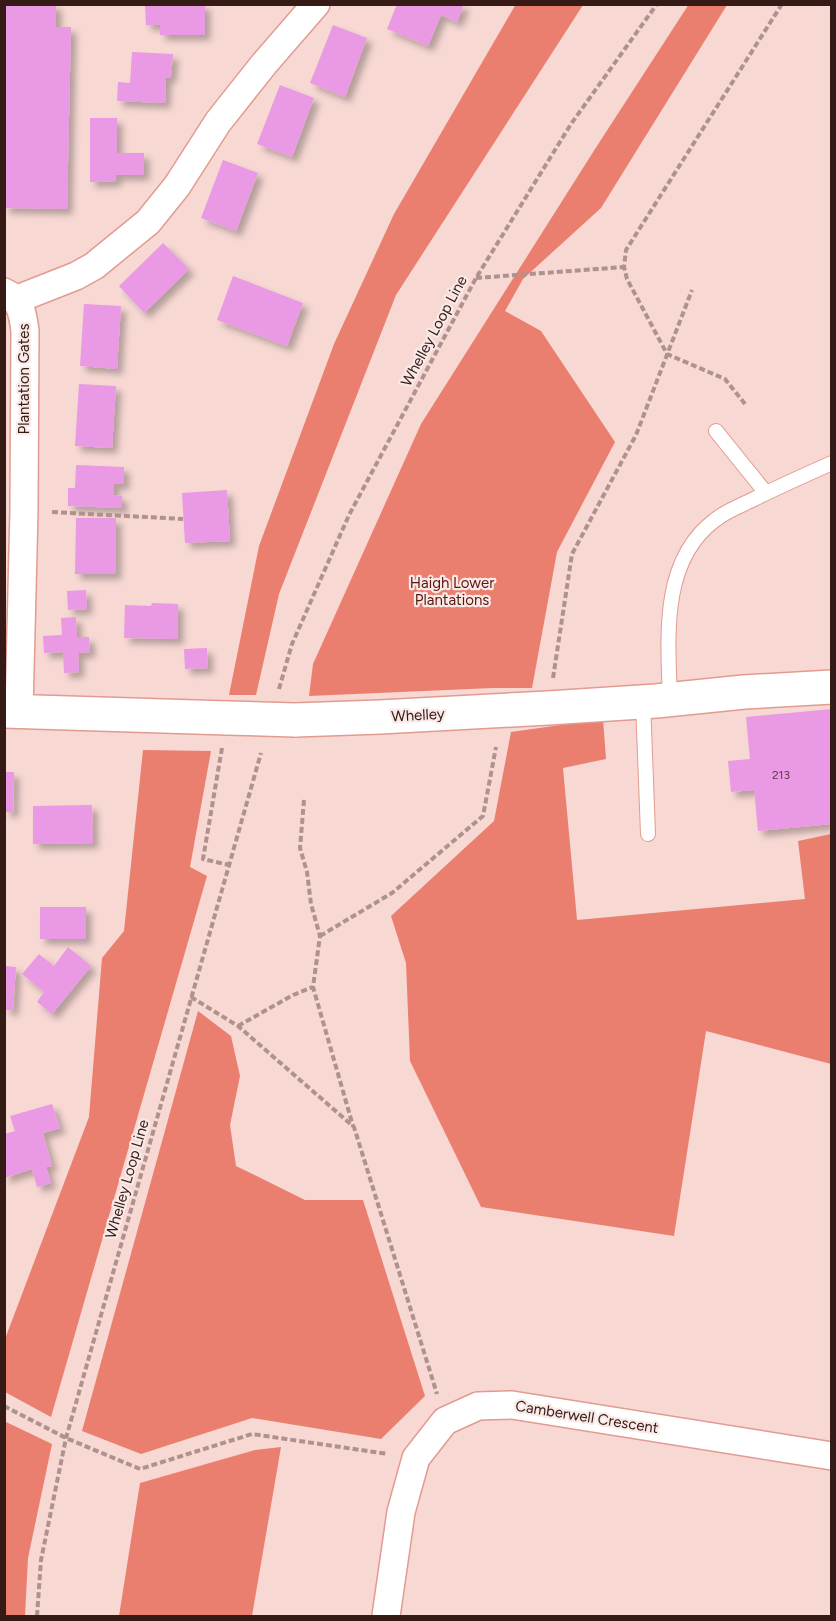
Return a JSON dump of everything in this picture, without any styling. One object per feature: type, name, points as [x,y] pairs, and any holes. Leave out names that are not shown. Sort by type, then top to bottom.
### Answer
[{"type":"main road","name":"Whelley","points":[[12,711],[227,718],[287,706],[380,717],[656,701],[744,692],[831,687]]},
{"type":"street","name":"Plantation Gates","points":[[12,711],[24,511],[25,331],[24,316],[20,307],[10,296],[76,276],[94,266],[148,222],[177,186],[218,122],[315,4]]},
{"type":"street","name":"Camberwell Crescent","points":[[386,1617],[401,1512],[416,1458],[445,1421],[478,1406],[512,1405],[831,1456]]},
{"type":"lane","points":[[716,431],[766,493]]},
{"type":"lane","points":[[648,834],[656,701],[669,640],[673,591],[678,570],[699,534],[716,519],[831,463]]},
{"type":"path","name":"Whelley Loop Line","points":[[287,706],[292,644],[349,515],[476,278],[571,124],[657,4]]},
{"type":"path","points":[[745,404],[725,379],[667,354],[627,279],[624,267],[626,250],[636,231],[782,4]]},
{"type":"path","points":[[476,278],[624,267]]},
{"type":"path","points":[[548,708],[572,554],[636,435],[692,290]]},
{"type":"path","points":[[24,511],[183,519]]},
{"type":"path","points":[[320,936],[392,892],[483,816],[496,747]]},
{"type":"path","points":[[221,753],[203,859],[229,865]]},
{"type":"path","name":"Whelley Loop Line","points":[[37,1617],[41,1560],[66,1438],[261,753]]},
{"type":"path","points":[[304,800],[300,848],[320,936],[313,987],[354,1128],[445,1421]]},
{"type":"path","points":[[238,1026],[292,995],[313,987]]},
{"type":"path","points":[[191,997],[238,1026],[354,1128]]},
{"type":"path","points":[[4,1406],[66,1438],[140,1469],[252,1434],[416,1458]]},
{"type":"green space","points":[[516,4],[583,5],[396,295],[279,594],[256,695],[229,695],[259,546],[334,344],[394,214]]},
{"type":"green space","name":"Haigh Lower Plantations","points":[[689,4],[727,5],[601,208],[523,279],[505,311],[541,331],[615,442],[557,552],[532,688],[309,696],[313,664],[421,424]]},
{"type":"green space","points":[[603,719],[606,759],[563,768],[577,920],[805,899],[798,841],[831,834],[831,1064],[706,1031],[674,1236],[481,1207],[410,1061],[406,963],[391,916],[494,821],[511,732]]},
{"type":"green space","points":[[143,750],[211,751],[190,867],[207,876],[51,1417],[5,1392],[5,1339],[89,1117],[102,958],[124,931]]},
{"type":"green space","points":[[198,1011],[231,1036],[240,1076],[230,1125],[236,1166],[305,1200],[363,1200],[425,1396],[381,1439],[252,1418],[141,1454],[82,1431]]},
{"type":"green space","points":[[4,1421],[52,1444],[28,1558],[25,1616],[5,1616]]},
{"type":"green space","points":[[281,1447],[252,1616],[119,1616],[140,1483],[255,1450]]},
{"type":"building","points":[[4,4],[56,4],[56,27],[71,27],[67,209],[4,208]]},
{"type":"building","points":[[145,4],[205,4],[205,35],[160,35],[160,25],[146,25]]},
{"type":"building","points":[[397,4],[464,4],[457,22],[441,15],[428,46],[387,29]]},
{"type":"building","points":[[333,25],[367,38],[345,97],[310,83]]},
{"type":"building","points":[[132,52],[173,54],[171,77],[166,78],[165,103],[117,101],[118,82],[130,83]]},
{"type":"building","points":[[280,85],[314,98],[292,157],[257,144]]},
{"type":"building","points":[[90,118],[117,118],[117,153],[144,153],[144,175],[116,175],[116,181],[90,182]]},
{"type":"building","points":[[223,160],[258,173],[236,231],[201,218]]},
{"type":"building","points":[[163,243],[189,269],[144,313],[119,286]]},
{"type":"building","points":[[233,276],[303,303],[287,346],[217,320]]},
{"type":"building","points":[[84,304],[121,306],[117,369],[80,366]]},
{"type":"building","points":[[79,384],[116,386],[112,448],[75,446]]},
{"type":"building","points":[[76,465],[124,467],[124,484],[114,484],[114,495],[122,496],[122,508],[68,506],[68,488],[75,488]]},
{"type":"building","points":[[227,490],[230,541],[185,543],[182,493]]},
{"type":"building","points":[[76,518],[116,518],[116,574],[75,574]]},
{"type":"building","points":[[86,590],[87,609],[68,610],[67,591]]},
{"type":"building","points":[[152,603],[178,604],[178,639],[124,638],[125,605],[151,606]]},
{"type":"building","points":[[76,617],[77,637],[89,637],[90,652],[78,653],[79,672],[64,673],[63,652],[44,653],[43,636],[62,635],[61,618]]},
{"type":"building","points":[[207,648],[208,668],[185,669],[184,649]]},
{"type":"building","points":[[832,709],[832,824],[758,831],[754,790],[731,792],[728,761],[750,759],[746,717]]},
{"type":"building","points":[[5,772],[14,772],[13,812],[5,812]]},
{"type":"building","points":[[92,805],[93,843],[33,844],[33,806]]},
{"type":"building","points":[[40,907],[86,907],[86,939],[40,939]]},
{"type":"building","points":[[68,947],[91,966],[52,1014],[37,1002],[44,992],[22,974],[39,954],[54,966]]},
{"type":"building","points":[[5,966],[16,967],[13,1010],[5,1010]]},
{"type":"building","points":[[52,1104],[60,1128],[43,1133],[52,1166],[46,1167],[51,1183],[37,1187],[32,1169],[4,1178],[4,1134],[15,1131],[10,1116]]}]
